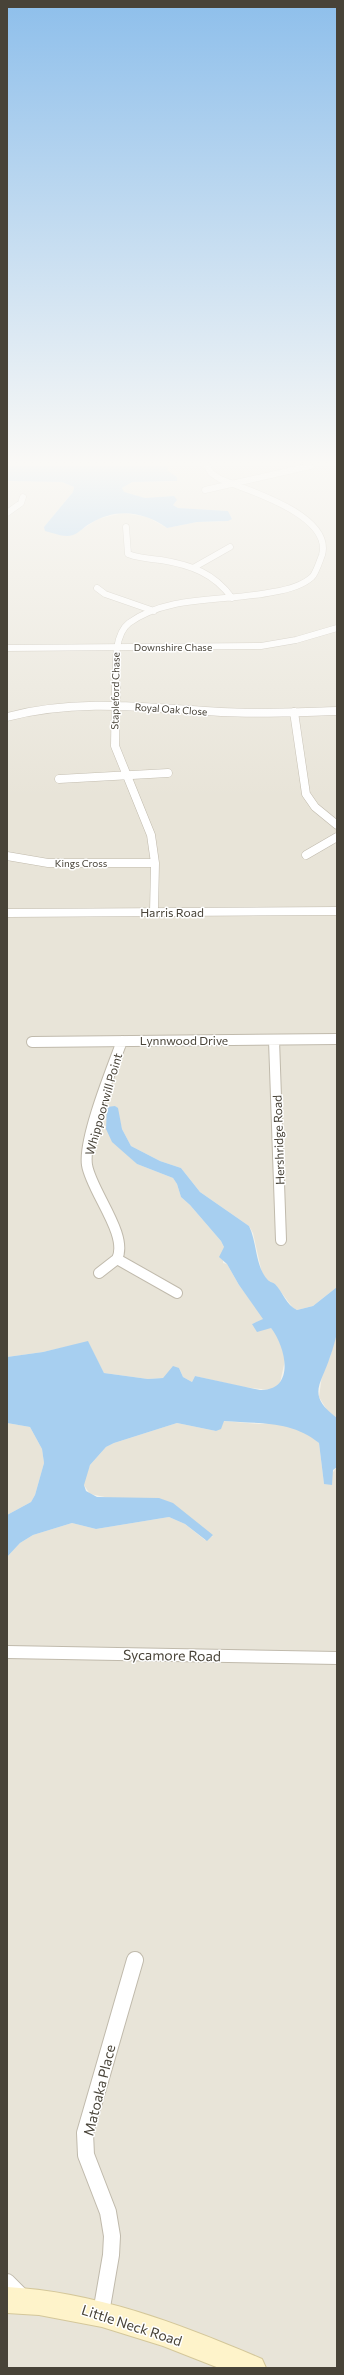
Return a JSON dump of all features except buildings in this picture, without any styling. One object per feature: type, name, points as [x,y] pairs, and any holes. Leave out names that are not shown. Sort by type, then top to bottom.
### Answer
[{"type":"street","points":[[212,577],[217,579],[227,589],[232,598]]},
{"type":"street","name":"Stapleford Chase","points":[[154,912],[156,863],[151,835],[125,774],[115,746],[114,706],[116,647],[119,636],[128,625],[154,611],[187,602],[270,594],[303,584],[311,577]]},
{"type":"street","points":[[97,588],[105,594],[154,611]]},
{"type":"street","name":"Downshire Chase","points":[[7,648],[261,646],[296,640],[337,628]]},
{"type":"street","name":"Royal Oak Close","points":[[7,717],[48,708],[114,706],[161,706],[216,712],[337,712]]},
{"type":"street","points":[[294,712],[306,794],[315,807],[337,825]]},
{"type":"street","points":[[59,779],[91,778],[125,774],[168,773]]},
{"type":"street","points":[[306,855],[337,837]]},
{"type":"street","name":"Kings Cross","points":[[7,856],[48,863],[156,863]]},
{"type":"street","name":"Harris Road","points":[[7,913],[337,911]]},
{"type":"street","name":"Lynnwood Drive","points":[[32,1042],[337,1039]]},
{"type":"street","name":"Hershridge Road","points":[[274,1040],[281,1240]]},
{"type":"street","name":"Whippoorwill Point","points":[[117,1259],[120,1250],[120,1243],[88,1172],[86,1162],[87,1152],[122,1041]]},
{"type":"street","points":[[99,1273],[108,1268],[117,1259],[177,1293]]},
{"type":"street","name":"Sycamore Road","points":[[7,1652],[337,1658]]},
{"type":"street","name":"Matoaka Place","points":[[100,2313],[111,2255],[112,2236],[108,2212],[86,2155],[85,2133],[134,1960]]},
{"type":"street","points":[[7,2282],[16,2300]]},
{"type":"street","name":"Little Neck Road","points":[[16,2300],[48,2302],[125,2320],[253,2368]]},
{"type":"shaded area","points":[[7,577],[337,577],[337,1287],[313,1306],[297,1310],[293,1308],[275,1284],[268,1281],[262,1273],[253,1233],[249,1226],[200,1192],[181,1168],[160,1161],[131,1146],[122,1129],[117,1108],[115,1106],[126,1153],[137,1164],[173,1178],[177,1184],[181,1197],[190,1205],[221,1241],[224,1247],[223,1263],[227,1264],[239,1285],[264,1319],[252,1324],[271,1328],[276,1334],[284,1351],[285,1360],[280,1383],[271,1390],[243,1387],[195,1376],[192,1382],[183,1377],[179,1368],[163,1378],[148,1379],[104,1373],[88,1342],[43,1352],[7,1357]]},
{"type":"shaded area","points":[[337,1332],[337,1418],[327,1410],[319,1397],[322,1375],[330,1357]]},
{"type":"shaded area","points":[[223,1421],[260,1424],[272,1423],[292,1427],[307,1433],[319,1443],[324,1484],[337,1467],[337,2368],[7,2368],[7,1557],[20,1543],[33,1535],[72,1523],[96,1529],[169,1517],[185,1524],[205,1540],[213,1536],[137,1498],[115,1499],[90,1494],[84,1485],[84,1479],[90,1465],[106,1447],[114,1443],[177,1423],[216,1431]]},
{"type":"shaded area","points":[[7,1423],[30,1427],[42,1449],[44,1463],[35,1495],[31,1502],[7,1515]]},
{"type":"water","points":[[115,1106],[118,1108],[122,1129],[131,1146],[160,1161],[181,1168],[200,1192],[249,1226],[263,1273],[268,1280],[275,1284],[293,1308],[297,1310],[313,1306],[337,1287],[338,1328],[332,1351],[318,1389],[322,1403],[327,1410],[337,1418],[337,1467],[333,1470],[332,1485],[324,1484],[319,1443],[297,1430],[274,1424],[224,1421],[221,1429],[216,1431],[177,1423],[114,1443],[106,1447],[90,1465],[84,1485],[86,1491],[97,1497],[159,1498],[173,1503],[213,1535],[207,1541],[185,1524],[169,1517],[96,1529],[72,1523],[33,1535],[20,1543],[7,1557],[7,1515],[31,1502],[35,1495],[44,1463],[42,1449],[30,1427],[7,1423],[7,1357],[43,1352],[88,1341],[104,1373],[148,1379],[163,1378],[173,1366],[179,1368],[183,1377],[192,1382],[195,1376],[260,1390],[271,1388],[279,1383],[283,1376],[285,1366],[281,1346],[271,1328],[257,1332],[252,1324],[263,1319],[239,1285],[227,1264],[219,1257],[224,1247],[221,1241],[190,1205],[181,1197],[177,1184],[173,1178],[137,1164],[112,1142],[106,1129],[107,1107]]}]
